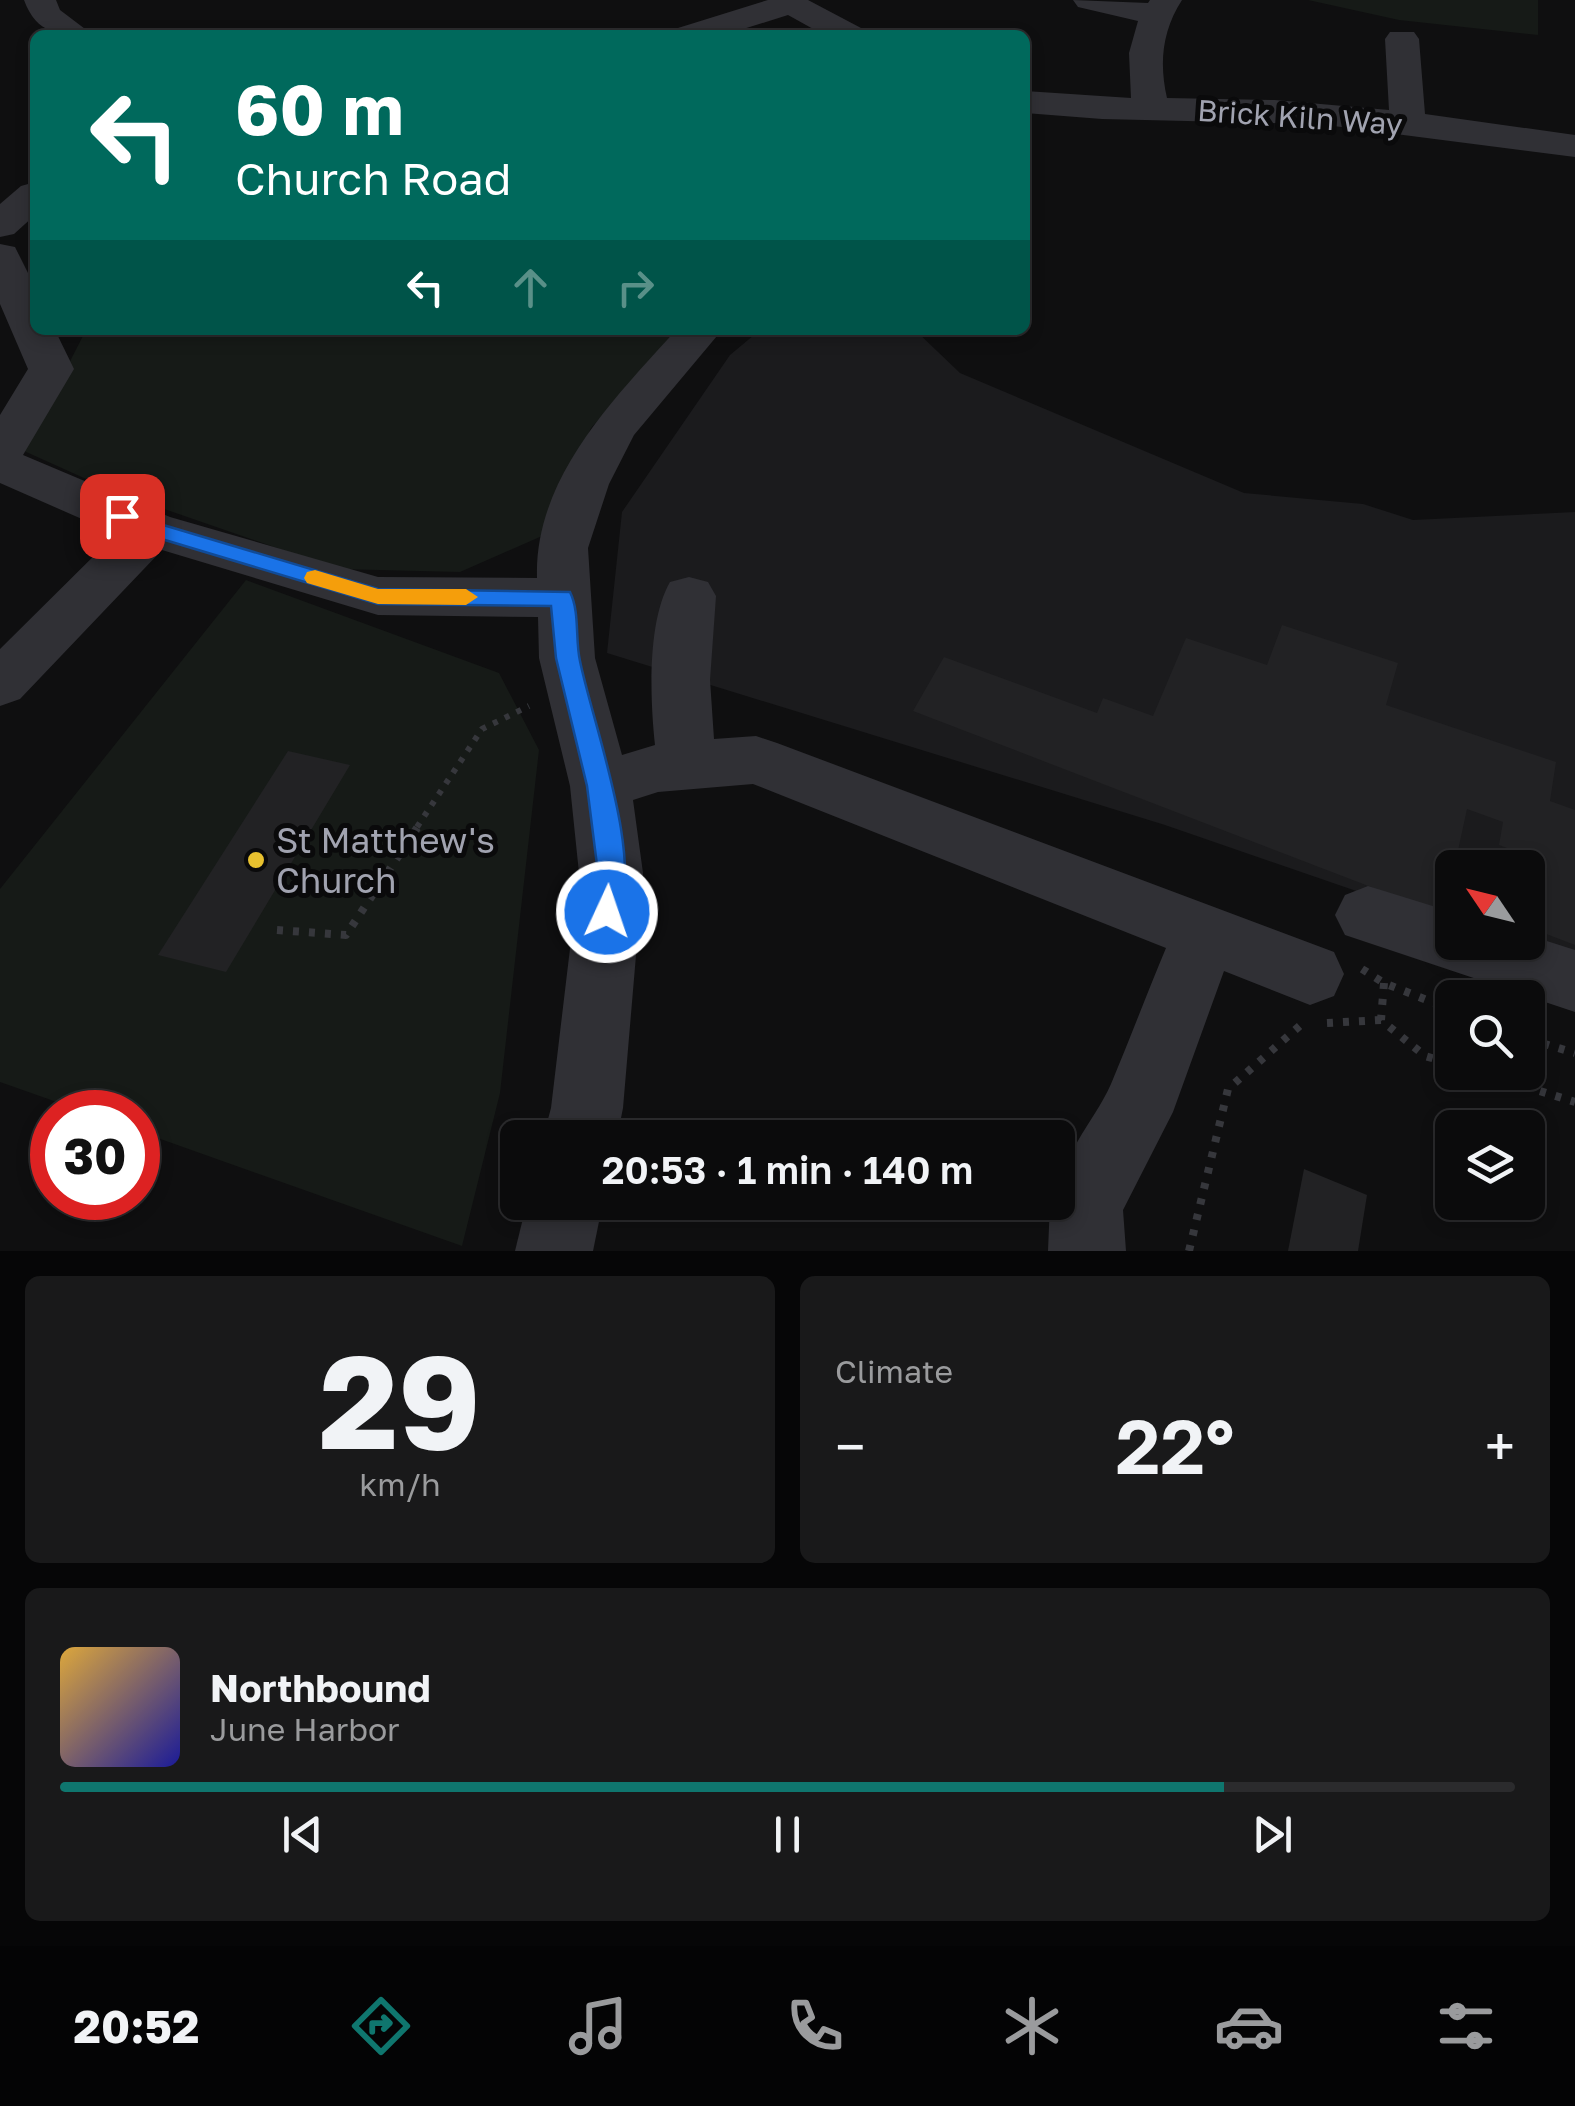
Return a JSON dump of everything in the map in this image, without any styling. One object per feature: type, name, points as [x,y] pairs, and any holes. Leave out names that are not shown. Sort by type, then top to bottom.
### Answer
[{"type":"street","points":[[40,0],[46,15],[68,30]]},
{"type":"street","points":[[1089,0],[1161,7],[1145,46],[1146,89],[1152,109]]},
{"type":"street","points":[[705,30],[787,2],[840,30]]},
{"type":"street","points":[[1408,123],[1413,51]]},
{"type":"street","name":"Brick Kiln Way","points":[[1030,103],[1068,109],[1152,109],[1203,123],[1303,112],[1575,146]]},
{"type":"street","points":[[0,225],[30,198]]},
{"type":"street","points":[[0,256],[30,322]]},
{"type":"street","points":[[0,454],[51,369],[36,335]]},
{"type":"street","points":[[584,1120],[611,873],[600,786],[567,658],[562,548],[584,484],[614,429],[696,335]]},
{"type":"street","points":[[0,464],[152,529],[378,596],[562,598]]},
{"type":"street","points":[[0,684],[152,529]]},
{"type":"street","points":[[688,764],[679,712],[678,668],[689,596]]},
{"type":"street","points":[[600,786],[658,768],[756,760],[1204,935],[1306,999]]},
{"type":"street","points":[[1368,915],[1575,981]]},
{"type":"street","points":[[1086,1251],[1085,1210],[1136,1112],[1204,935]]},
{"type":"street","points":[[554,1251],[561,1220]]},
{"type":"path","points":[[277,930],[346,935],[482,728],[575,685]]},
{"type":"path","points":[[1188,1251],[1228,1090],[1343,957],[1384,982],[1435,1003]]},
{"type":"path","points":[[1381,1020],[1384,982]]},
{"type":"path","points":[[1306,999],[1381,1020],[1425,1056],[1435,1059]]},
{"type":"path","points":[[1545,1044],[1575,1053]]},
{"type":"path","points":[[1537,1090],[1575,1102]]},
{"type":"shaded area","points":[[1308,0],[1538,0],[1538,35],[1399,20]]},
{"type":"shaded area","points":[[83,335],[675,335],[591,428],[542,536],[460,572],[338,569],[115,492],[24,451]]},
{"type":"shaded area","points":[[754,335],[920,335],[960,373],[1244,493],[1363,504],[1413,520],[1575,512],[1575,955],[1545,947],[1545,850],[1435,850],[1435,918],[1165,825],[607,653],[622,512],[730,355]]},
{"type":"shaded area","points":[[246,580],[499,673],[539,750],[500,1093],[462,1246],[160,1139],[160,1090],[30,1093],[0,1082],[0,889]]},
{"type":"building","points":[[1282,625],[1398,663],[1386,705],[1556,762],[1550,801],[1575,810],[1575,945],[1545,934],[1545,850],[1512,850],[1499,845],[1503,822],[1467,809],[1458,850],[1435,850],[1435,912],[913,711],[944,657],[1097,713],[1103,698],[1153,716],[1186,638],[1267,665]]},
{"type":"building","name":"St Matthew's Church","points":[[288,751],[350,765],[226,972],[158,955]]},
{"type":"building","points":[[1304,1169],[1367,1195],[1358,1251],[1288,1251]]},
{"type":"slow traffic","points":[[315,578],[378,596],[466,597]]},
{"type":"place","name":"St Matthew's Church","points":[[256,860]]},
{"type":"route","points":[[122,516],[152,529],[378,596],[562,598],[567,658],[600,786],[611,873],[607,912]]}]
